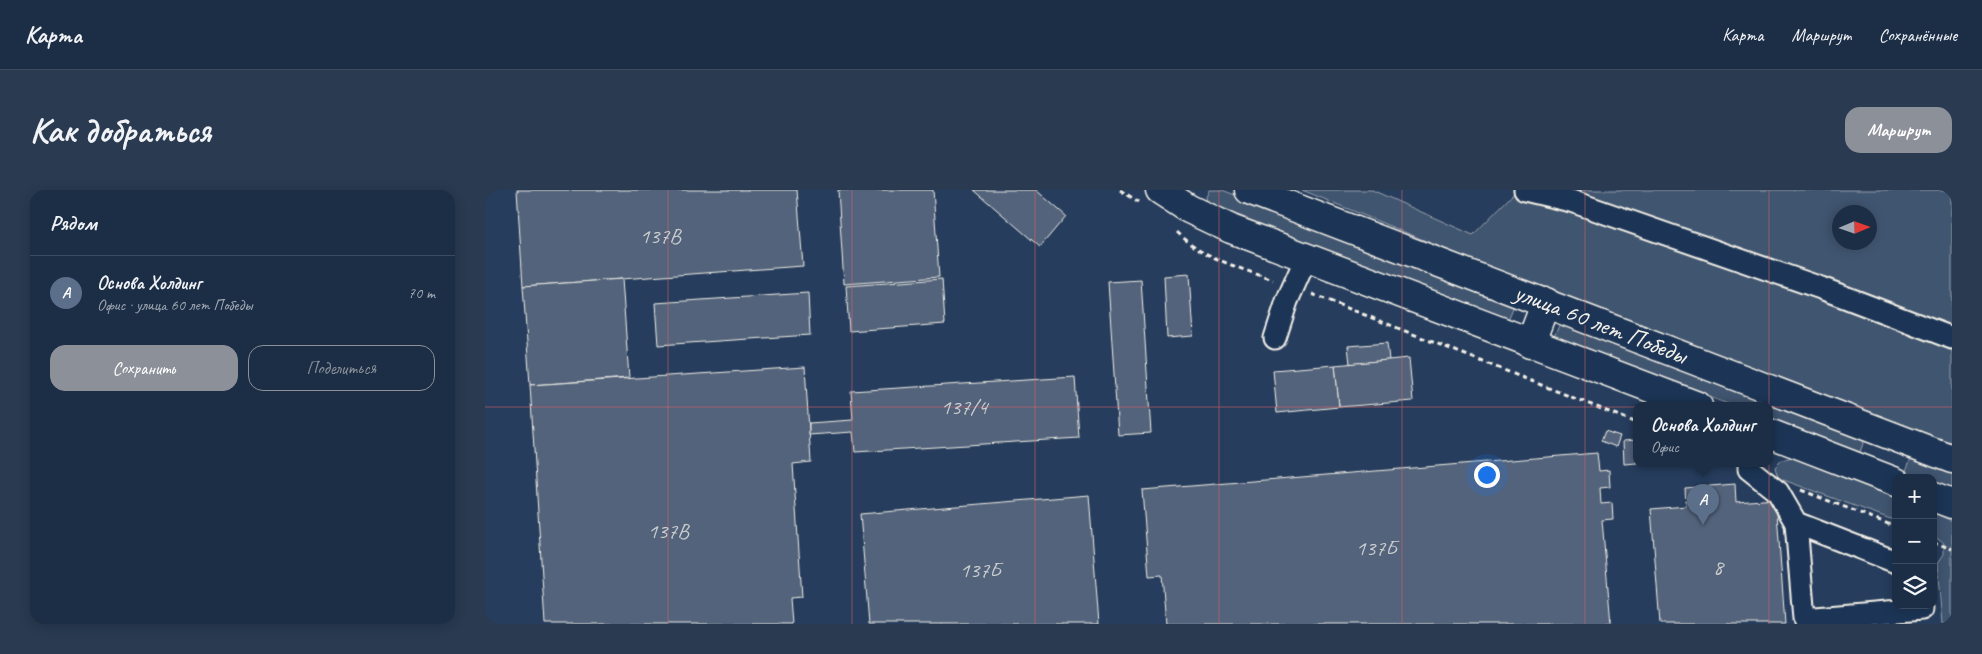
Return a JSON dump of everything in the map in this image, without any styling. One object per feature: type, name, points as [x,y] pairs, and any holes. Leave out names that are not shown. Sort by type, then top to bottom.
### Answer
[{"type":"main road","name":"улица 60 лет Победы","points":[[1249,190],[1546,302],[1952,459]]},
{"type":"main road","name":"улица 60 лет Победы","points":[[1152,197],[1189,209],[1231,229],[1530,344],[1687,402]]},
{"type":"main road","points":[[1530,344],[1546,302]]},
{"type":"main road","points":[[1773,435],[1892,480]]},
{"type":"main road","points":[[1937,498],[1952,504]]},
{"type":"lane","points":[[1525,190],[1571,201],[1821,288],[1952,338]]},
{"type":"lane","points":[[1275,338],[1293,287],[1306,258]]},
{"type":"lane","points":[[1749,467],[1749,469],[1778,492],[1797,524],[1804,619],[1922,609]]},
{"type":"lane","points":[[1797,524],[1892,560]]},
{"type":"path","points":[[1120,190],[1152,197]]},
{"type":"path","points":[[1172,227],[1186,241],[1205,253],[1633,421]]},
{"type":"path","points":[[1795,487],[1892,525]]},
{"type":"path","points":[[1937,543],[1952,549]]},
{"type":"shaded area","points":[[1209,190],[1222,190],[1515,303],[1508,320],[1204,202]]},
{"type":"shaded area","points":[[1302,190],[1372,190],[1473,235],[1517,190],[1952,190],[1952,444],[1458,254]]},
{"type":"shaded area","points":[[1561,321],[1771,402],[1723,402],[1554,337]]},
{"type":"shaded area","points":[[1773,403],[1865,438],[1859,455],[1773,422]]},
{"type":"shaded area","points":[[1912,456],[1952,472],[1952,491],[1937,485],[1937,474],[1905,473]]},
{"type":"shaded area","points":[[1792,457],[1892,496],[1892,520],[1778,478],[1775,467],[1782,460]]},
{"type":"shaded area","points":[[1937,515],[1952,521],[1952,624],[1943,624],[1938,563],[1944,554],[1944,543],[1937,537]]},
{"type":"building","points":[[517,190],[797,190],[803,266],[523,286]]},
{"type":"building","points":[[838,190],[933,190],[939,277],[844,284]]},
{"type":"building","points":[[974,190],[1036,190],[1066,216],[1040,247]]},
{"type":"building","points":[[1189,274],[1193,336],[1167,338],[1164,276]]},
{"type":"building","points":[[622,279],[629,378],[530,385],[523,286]]},
{"type":"building","points":[[942,279],[945,324],[849,331],[846,286]]},
{"type":"building","points":[[1141,280],[1151,433],[1118,435],[1108,282]]},
{"type":"building","points":[[808,293],[810,335],[658,345],[655,303]]},
{"type":"building","points":[[1387,343],[1389,360],[1350,364],[1348,346]]},
{"type":"building","points":[[1409,358],[1413,401],[1339,407],[1335,365]]},
{"type":"building","points":[[1335,365],[1339,407],[1277,413],[1273,370]]},
{"type":"building","points":[[805,367],[811,462],[793,464],[802,597],[790,598],[792,624],[545,624],[530,385]]},
{"type":"building","points":[[1075,377],[1079,438],[855,452],[853,432],[809,435],[809,423],[853,420],[851,391]]},
{"type":"building","points":[[1605,431],[1620,436],[1616,447],[1601,441]]},
{"type":"building","points":[[1633,440],[1633,463],[1624,464],[1623,441]]},
{"type":"building","points":[[1597,453],[1599,471],[1609,470],[1610,487],[1600,488],[1601,504],[1612,503],[1613,519],[1602,520],[1611,624],[1166,624],[1162,575],[1149,576],[1142,490]]},
{"type":"building","points":[[1735,484],[1736,502],[1776,499],[1785,624],[1660,624],[1651,509],[1686,506],[1685,488]]},
{"type":"building","points":[[1089,495],[1099,624],[869,624],[860,514]]},
{"type":"place","name":"Основа Холдинг","points":[[1703,525]]}]
